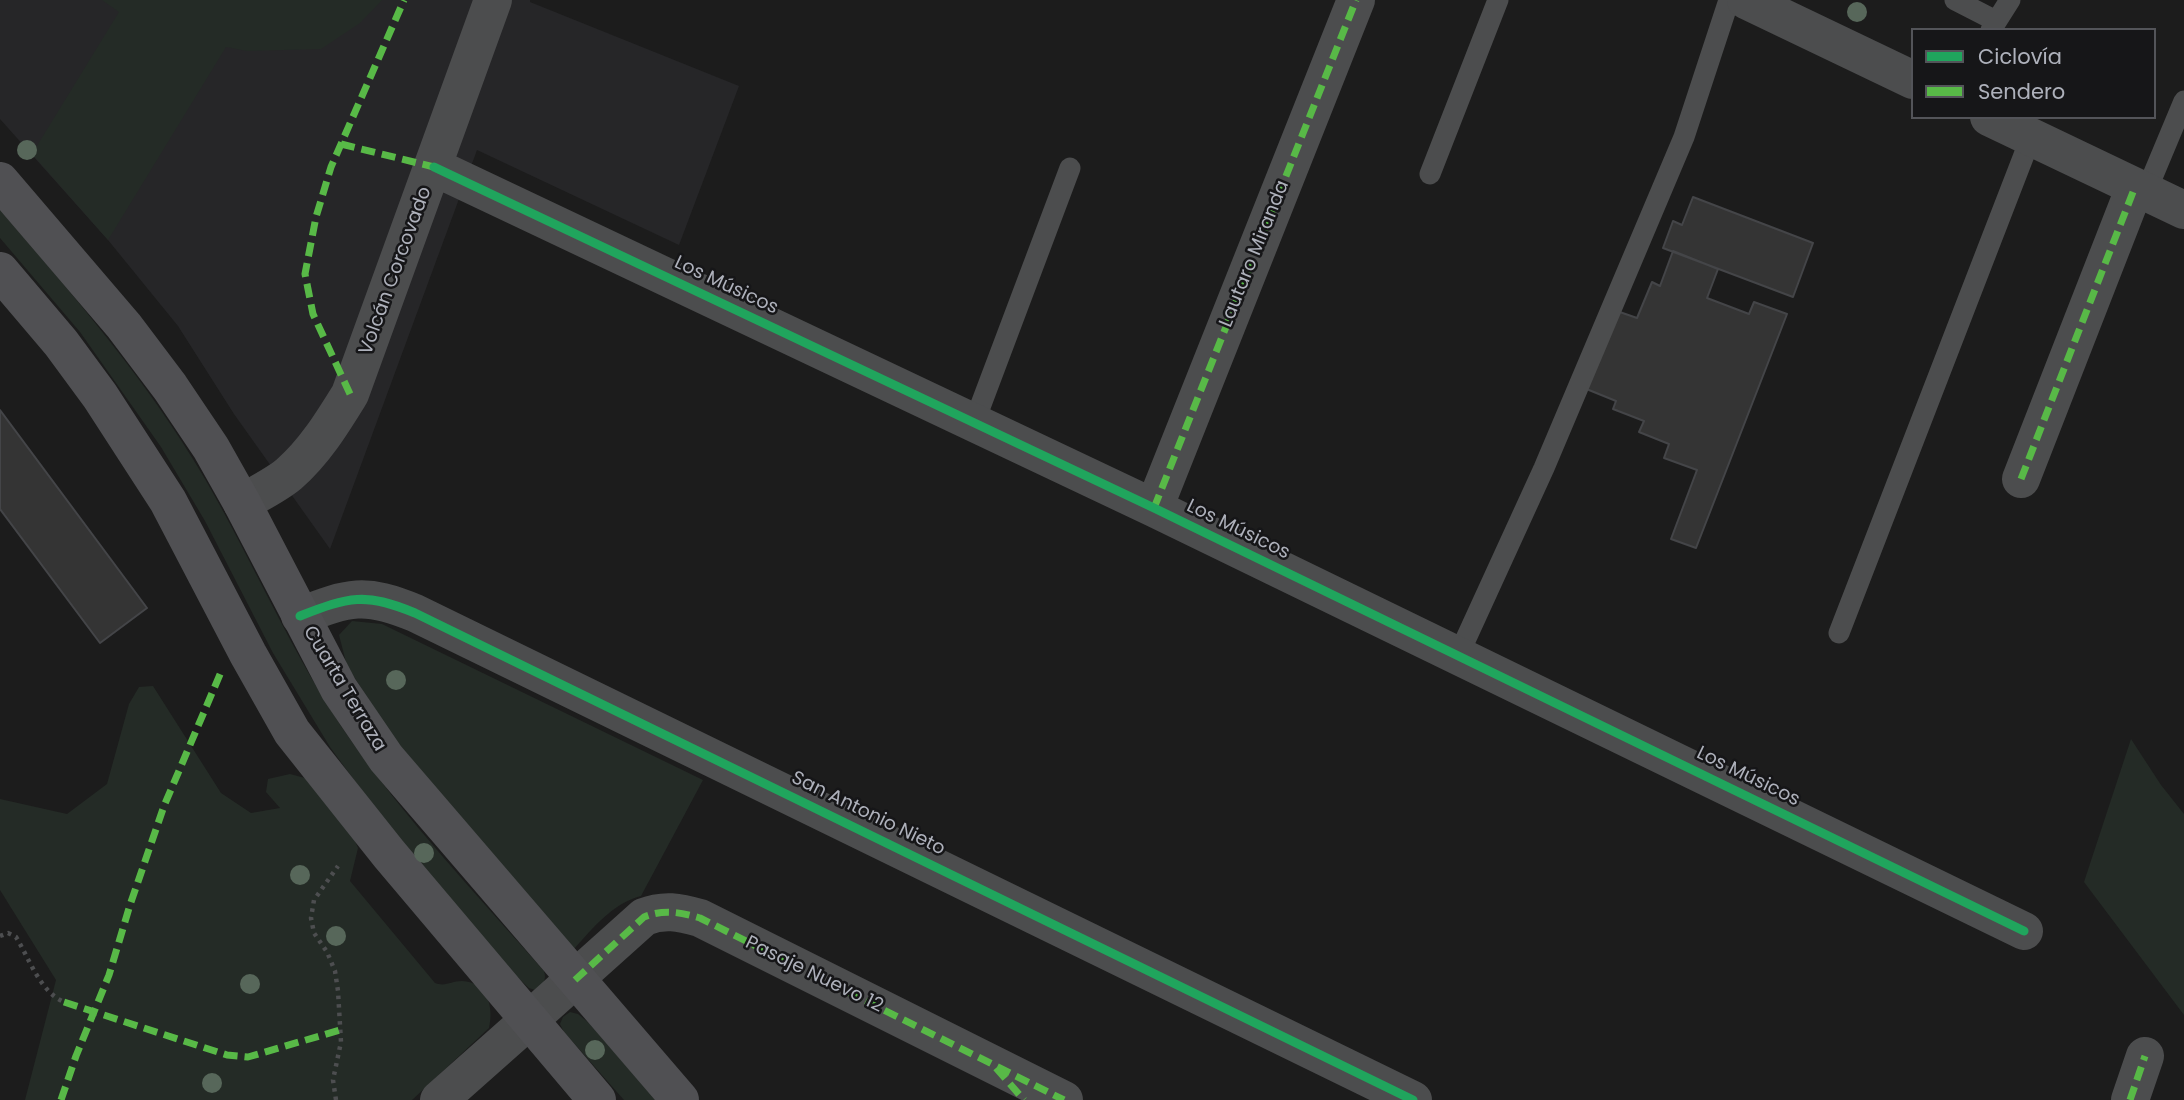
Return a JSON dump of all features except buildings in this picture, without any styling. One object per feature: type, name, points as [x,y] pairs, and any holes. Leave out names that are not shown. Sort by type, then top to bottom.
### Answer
[{"type":"main road","name":"Cuarta Terraza","points":[[0,181],[132,336],[170,387],[211,449],[242,503],[339,689],[386,758],[680,1100]]},
{"type":"main road","points":[[0,271],[61,343],[100,396],[168,501],[292,732],[389,854],[597,1100]]},
{"type":"street","name":"Volcán Corcovado","points":[[242,503],[287,476],[300,463],[318,443],[349,394],[493,0]]},
{"type":"street","name":"Lautaro Miranda","points":[[1154,508],[1356,0]]},
{"type":"street","points":[[1746,0],[1911,79]]},
{"type":"street","points":[[1993,119],[2184,211]]},
{"type":"street","name":"Los Músicos","points":[[434,167],[1154,508],[2024,930]]},
{"type":"street","points":[[2021,479],[2140,189]]},
{"type":"street","name":"San Antonio Nieto","points":[[300,616],[336,602],[363,598],[395,605],[415,613],[1413,1100]]},
{"type":"street","name":"Pasaje Nuevo 12","points":[[575,980],[644,917],[657,912],[678,912],[700,918],[1064,1100]]},
{"type":"street","points":[[439,1100],[575,980]]},
{"type":"street","points":[[2130,1100],[2145,1056]]},
{"type":"street","points":[[992,1063],[1024,1100]]},
{"type":"lane","points":[[1430,174],[1498,0]]},
{"type":"lane","points":[[1458,656],[1544,468],[1684,137],[1729,0]]},
{"type":"lane","points":[[1955,0],[1994,26],[2010,0]]},
{"type":"lane","points":[[2140,189],[2184,100]]},
{"type":"lane","points":[[1839,633],[2031,137]]},
{"type":"lane","points":[[974,423],[1070,168]]},
{"type":"path","points":[[336,1100],[333,1080],[341,1042],[338,991],[335,971],[327,952],[314,933],[311,918],[314,900],[338,866]]},
{"type":"path","points":[[0,936],[8,933],[16,937],[55,999],[64,1003]]},
{"type":"shaded area","points":[[0,0],[530,0],[739,86],[679,245],[477,150],[330,549],[234,414],[178,326],[108,240],[0,119]]},
{"type":"shaded area","points":[[102,0],[382,0],[360,23],[321,49],[247,51],[226,47],[108,240],[32,154],[119,12]]},
{"type":"shaded area","points":[[0,210],[82,307],[159,407],[205,479],[329,708],[372,769],[419,828],[544,971],[544,982],[535,990],[514,974],[381,817],[330,747],[273,653],[205,521],[161,447],[80,332],[0,238]]},
{"type":"shaded area","points":[[352,621],[382,624],[703,780],[641,896],[613,910],[574,949],[406,757],[347,666],[339,635]]},
{"type":"shaded area","points":[[153,686],[221,793],[251,813],[280,808],[266,792],[268,779],[290,774],[305,778],[354,839],[358,848],[350,881],[435,983],[471,982],[487,997],[491,1012],[489,1028],[412,1100],[25,1100],[56,980],[0,890],[0,799],[67,814],[107,784],[129,704],[139,687]]},
{"type":"shaded area","points":[[2131,739],[2184,814],[2184,1015],[2084,882]]},
{"type":"shaded area","points":[[570,1012],[578,1014],[590,1024],[656,1100],[624,1100],[564,1032],[560,1024],[563,1017]]},
{"type":"marked path","points":[[350,394],[313,314],[305,274],[316,217],[331,167],[404,0]]},
{"type":"marked path","points":[[1154,508],[1356,0]]},
{"type":"marked path","points":[[341,144],[434,167]]},
{"type":"marked path","points":[[2021,479],[2135,187]]},
{"type":"marked path","points":[[61,1100],[109,975],[164,806],[221,672]]},
{"type":"marked path","points":[[575,980],[644,917],[665,912],[692,916],[1064,1100]]},
{"type":"marked path","points":[[64,1002],[227,1055],[248,1057],[340,1030]]},
{"type":"marked path","points":[[2130,1100],[2145,1056]]},
{"type":"marked path","points":[[996,1068],[1024,1100]]},
{"type":"cycle path","points":[[434,167],[1154,508],[2024,931]]},
{"type":"cycle path","points":[[300,616],[345,601],[357,600],[383,602],[415,613],[1413,1100]]}]
